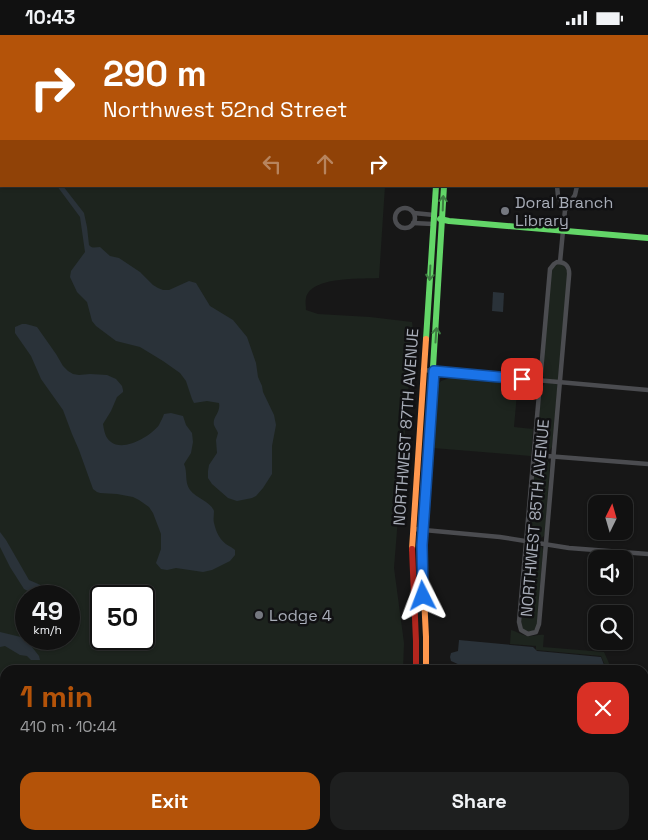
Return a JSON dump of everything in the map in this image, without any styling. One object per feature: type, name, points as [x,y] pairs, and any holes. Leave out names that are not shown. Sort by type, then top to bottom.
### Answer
[{"type":"main road","name":"NORTHWEST 87TH AVENUE","points":[[416,665],[412,573],[423,370],[436,187]]},
{"type":"main road","name":"NORTHWEST 87TH AVENUE","points":[[426,665],[422,565],[444,187]]},
{"type":"main road","points":[[434,215],[443,220],[648,238]]},
{"type":"main road","points":[[433,224],[443,220]]},
{"type":"street","points":[[557,187],[558,196],[565,210]]},
{"type":"street","points":[[560,262],[565,210],[574,198],[577,187]]},
{"type":"street","points":[[558,196],[564,199],[574,198]]},
{"type":"street","points":[[414,213],[415,220],[408,227],[402,227],[397,224],[395,217],[398,211],[404,208],[414,213],[434,215]]},
{"type":"street","points":[[413,223],[433,224]]},
{"type":"street","name":"NORTHWEST 85TH AVENUE","points":[[560,262],[566,264],[570,271],[538,628],[536,632],[528,634],[521,630],[519,622],[526,540],[550,269],[554,264],[560,262]]},
{"type":"street","points":[[423,370],[648,390]]},
{"type":"street","points":[[534,455],[648,464]]},
{"type":"street","points":[[414,529],[526,540],[568,548],[648,554]]},
{"type":"shaded area","points":[[0,187],[385,187],[379,278],[338,280],[317,286],[310,291],[306,298],[306,310],[318,314],[412,322],[413,331],[394,568],[404,643],[403,665],[0,665]]},
{"type":"shaded area","points":[[58,187],[64,187],[84,213],[90,246],[100,247],[110,256],[119,258],[140,272],[153,285],[163,290],[169,290],[189,281],[196,283],[210,306],[233,320],[247,337],[256,363],[258,377],[274,415],[276,425],[272,446],[272,474],[256,496],[237,501],[228,498],[208,478],[209,465],[217,453],[216,440],[218,433],[214,426],[214,420],[219,410],[219,403],[207,401],[194,403],[186,381],[180,373],[140,347],[116,341],[92,321],[87,302],[77,292],[70,277],[71,271],[85,252],[80,217]]},
{"type":"shaded area","points":[[563,265],[568,272],[552,447],[549,451],[548,461],[550,464],[545,533],[541,538],[530,537],[528,534],[534,465],[539,450],[536,445],[542,387],[545,378],[542,375],[551,270],[553,266]]},
{"type":"shaded area","points":[[493,292],[504,293],[503,312],[492,311]]},
{"type":"shaded area","points":[[22,324],[37,327],[68,371],[79,375],[107,375],[116,379],[122,386],[123,392],[117,397],[103,424],[106,436],[116,445],[130,444],[144,438],[159,425],[164,414],[171,413],[183,416],[186,425],[192,433],[193,442],[191,453],[184,464],[187,483],[190,490],[214,511],[214,523],[219,536],[223,542],[235,550],[235,555],[230,561],[212,570],[203,572],[176,568],[161,569],[156,563],[161,549],[161,534],[153,513],[149,507],[133,497],[100,493],[93,489],[63,410],[41,379],[31,356],[15,333],[15,327]]},
{"type":"shaded area","points":[[450,378],[518,382],[514,427],[533,429],[531,456],[433,448],[437,386],[441,381]]},
{"type":"shaded area","points":[[0,532],[29,580],[41,585],[21,585],[0,547]]},
{"type":"shaded area","points":[[530,545],[542,547],[543,550],[537,627],[529,632],[521,628],[521,625],[528,547]]},
{"type":"shaded area","points":[[511,630],[527,636],[544,635],[543,647],[604,652],[610,665],[605,665],[601,656],[536,650],[536,646],[510,644]]},
{"type":"shaded area","points":[[0,632],[15,636],[15,650],[34,650],[40,660],[31,660],[27,656],[20,655],[5,646],[0,647]]},
{"type":"shaded area","points":[[459,640],[533,647],[537,651],[601,657],[604,665],[460,665],[451,661],[450,657],[451,653],[458,651]]},
{"type":"traffic: fast","points":[[426,339],[436,187]]},
{"type":"traffic: fast","points":[[432,384],[444,187]]},
{"type":"traffic: fast","points":[[440,219],[648,238]]},
{"type":"traffic: slow","points":[[412,549],[426,339]]},
{"type":"traffic: slow","points":[[426,665],[422,556],[432,384]]},
{"type":"traffic: jam","points":[[412,549],[416,665]]},
{"type":"place","name":"Doral Branch Library","points":[[505,211]]},
{"type":"place","name":"Lodge 4","points":[[259,615]]},
{"type":"route","points":[[423,596],[422,545],[434,371],[522,379]]}]
